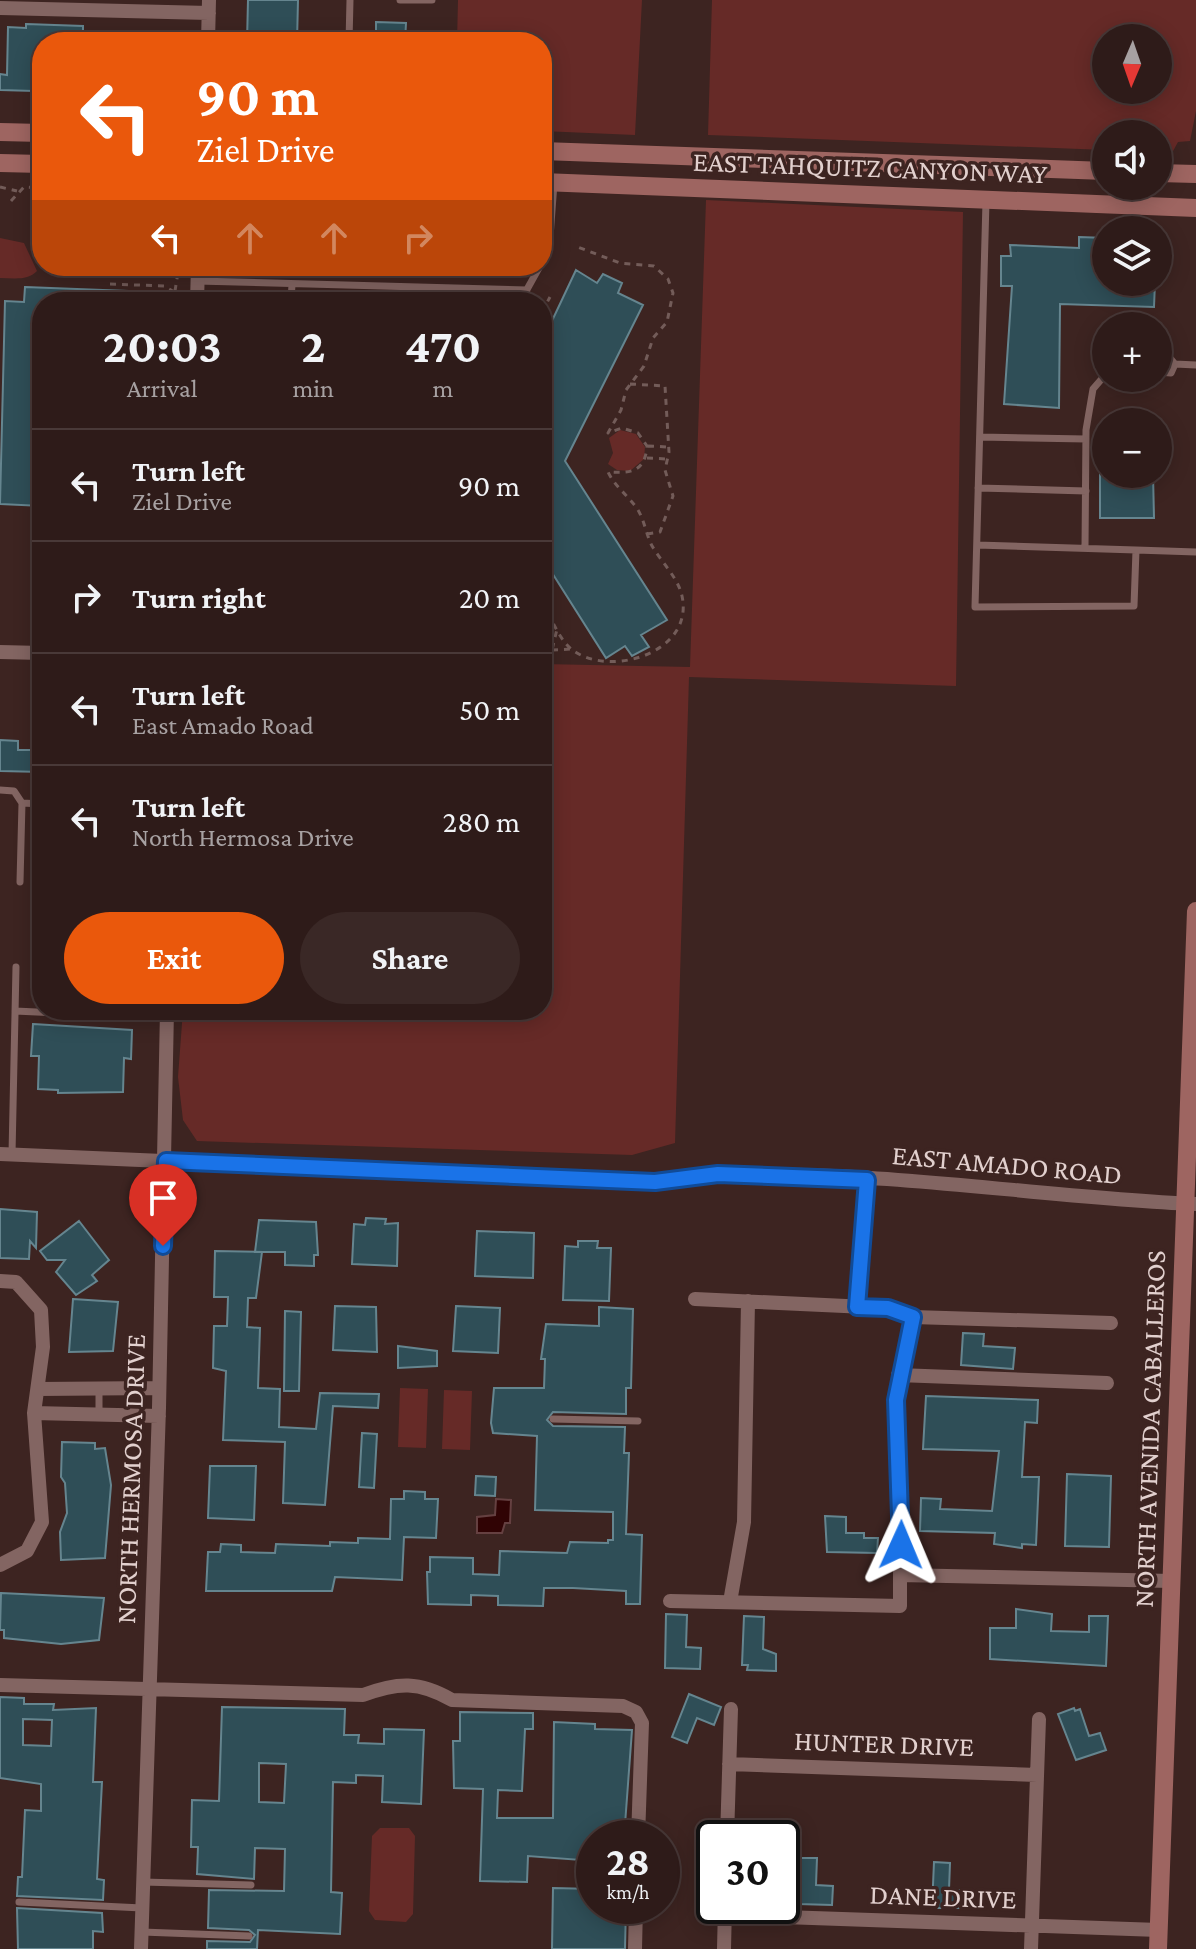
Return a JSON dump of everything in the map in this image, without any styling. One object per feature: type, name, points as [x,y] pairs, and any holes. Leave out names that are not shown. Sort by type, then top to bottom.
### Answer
[{"type":"main road","points":[[0,132],[32,133]]},
{"type":"main road","name":"EAST TAHQUITZ CANYON WAY","points":[[552,151],[1092,171]]},
{"type":"main road","points":[[0,163],[32,164]]},
{"type":"main road","points":[[1172,173],[1196,174]]},
{"type":"main road","name":"EAST TAHQUITZ CANYON WAY","points":[[552,183],[1196,208]]},
{"type":"main road","name":"NORTH AVENIDA CABALLEROS","points":[[1158,1949],[1171,1581],[1191,1204],[1196,911]]},
{"type":"street","points":[[0,8],[81,5],[209,7],[208,32]]},
{"type":"street","points":[[0,652],[32,653]]},
{"type":"street","name":"NORTH HERMOSA DRIVE","points":[[141,1949],[166,1161],[166,1020]]},
{"type":"street","name":"EAST AMADO ROAD","points":[[6,1154],[655,1182],[718,1174],[978,1184],[1057,1196],[1191,1204]]},
{"type":"street","points":[[857,1307],[867,1180]]},
{"type":"street","points":[[0,1281],[16,1282],[41,1310],[43,1347],[34,1413],[42,1522],[27,1551],[0,1565]]},
{"type":"street","points":[[695,1299],[888,1308],[913,1317],[1111,1323]]},
{"type":"street","points":[[730,1602],[744,1522],[748,1301]]},
{"type":"street","points":[[670,1601],[900,1606],[902,1515],[896,1400],[898,1375],[913,1317]]},
{"type":"street","points":[[898,1375],[1107,1383]]},
{"type":"street","points":[[38,1389],[158,1388]]},
{"type":"street","points":[[34,1413],[159,1416]]},
{"type":"street","points":[[900,1575],[1171,1581]]},
{"type":"street","points":[[0,1685],[363,1695],[388,1685],[428,1686],[452,1700],[623,1706],[636,1712],[642,1723],[639,1820]]},
{"type":"street","points":[[727,1820],[731,1709]]},
{"type":"street","points":[[1031,1949],[1039,1719]]},
{"type":"street","name":"HUNTER DRIVE","points":[[729,1764],[1037,1775]]},
{"type":"street","name":"DANE DRIVE","points":[[800,1914],[1159,1930]]},
{"type":"street","points":[[635,1949],[636,1924]]},
{"type":"street","points":[[724,1949],[725,1924]]},
{"type":"lane","points":[[349,32],[350,0]]},
{"type":"lane","points":[[400,0],[432,0]]},
{"type":"lane","points":[[986,199],[975,607],[1134,606],[1136,550]]},
{"type":"lane","points":[[217,276],[292,284],[527,290],[535,276]]},
{"type":"lane","points":[[292,284],[292,292]]},
{"type":"lane","points":[[1172,360],[1175,364],[1196,365]]},
{"type":"lane","points":[[1172,371],[1175,364]]},
{"type":"lane","points":[[1085,548],[1086,439],[1093,392]]},
{"type":"lane","points":[[980,437],[1086,439]]},
{"type":"lane","points":[[978,488],[1086,491]]},
{"type":"lane","points":[[977,545],[1196,552]]},
{"type":"lane","points":[[0,790],[14,791],[22,803],[20,882]]},
{"type":"lane","points":[[22,803],[32,804]]},
{"type":"lane","points":[[6,1154],[16,967]]},
{"type":"lane","points":[[15,1011],[32,1011]]},
{"type":"lane","points":[[99,1388],[99,1414]]},
{"type":"lane","points":[[553,1419],[638,1421]]},
{"type":"lane","points":[[143,1882],[251,1885]]},
{"type":"lane","points":[[19,1902],[142,1908]]},
{"type":"lane","points":[[142,1932],[249,1936]]},
{"type":"path","points":[[0,187],[17,191]]},
{"type":"path","points":[[11,201],[17,191],[32,187]]},
{"type":"path","points":[[557,629],[552,650],[572,649],[603,661],[626,661],[661,647],[676,633],[682,618],[682,595],[647,534],[637,508],[608,472],[635,471],[646,458],[647,446],[633,430],[608,433],[630,384],[644,366],[653,338],[670,315],[671,286],[665,275],[649,264],[620,263],[575,246]]},
{"type":"path","points":[[110,284],[164,286],[175,291],[177,276]]},
{"type":"path","points":[[630,384],[665,386],[668,447],[665,470],[672,489],[672,503],[661,521],[660,532],[647,534]]},
{"type":"path","points":[[647,446],[668,447]]},
{"type":"path","points":[[646,458],[667,459]]},
{"type":"path","points":[[553,619],[572,649]]},
{"type":"shaded area","points":[[458,0],[642,0],[635,135],[552,131],[552,32],[457,32]]},
{"type":"shaded area","points":[[712,0],[1196,0],[1196,111],[1190,141],[1178,142],[1172,153],[1172,120],[1092,120],[1092,149],[708,135]]},
{"type":"shaded area","points":[[706,200],[963,212],[956,686],[689,677],[675,1143],[632,1155],[197,1141],[183,1120],[178,1077],[182,1020],[552,1020],[552,664],[690,667]]},
{"type":"shaded area","points":[[0,238],[24,243],[32,260],[32,274],[25,278],[0,278]]},
{"type":"shaded area","points":[[620,430],[636,434],[645,447],[644,459],[630,471],[617,470],[608,464],[613,453],[609,438]]},
{"type":"shaded area","points":[[400,1388],[428,1389],[426,1448],[398,1447]]},
{"type":"shaded area","points":[[444,1390],[472,1391],[470,1450],[442,1449]]},
{"type":"shaded area","points":[[496,1499],[511,1500],[510,1523],[505,1523],[502,1533],[477,1533],[477,1517],[495,1515]]},
{"type":"shaded area","points":[[380,1828],[409,1828],[415,1836],[413,1914],[406,1922],[375,1920],[369,1911],[372,1836]]},
{"type":"building","points":[[248,0],[298,0],[297,32],[247,32]]},
{"type":"building","points":[[376,22],[406,23],[406,32],[376,32]]},
{"type":"building","points":[[26,24],[83,26],[83,32],[32,32],[32,91],[0,90],[0,74],[7,75],[8,27],[26,28]]},
{"type":"building","points":[[1079,237],[1092,237],[1092,296],[1154,296],[1154,307],[1060,304],[1059,408],[1004,404],[1012,286],[1001,286],[1001,256],[1011,256],[1010,245],[1079,248]]},
{"type":"building","points":[[576,270],[597,283],[603,274],[622,283],[618,293],[643,305],[565,461],[667,620],[641,635],[649,647],[632,656],[625,646],[606,658],[552,573],[552,321]]},
{"type":"building","points":[[25,287],[128,291],[32,292],[32,506],[0,504],[5,301],[24,302]]},
{"type":"building","points":[[1100,488],[1153,488],[1154,518],[1100,518]]},
{"type":"building","points":[[0,740],[18,741],[18,750],[32,750],[32,772],[0,771]]},
{"type":"building","points":[[33,1024],[132,1030],[131,1059],[124,1058],[123,1092],[58,1093],[58,1090],[38,1089],[39,1056],[31,1056]]},
{"type":"building","points":[[0,1209],[37,1212],[36,1248],[30,1241],[29,1259],[0,1258]]},
{"type":"building","points":[[366,1218],[386,1219],[385,1224],[398,1223],[397,1266],[352,1264],[354,1224],[365,1225]]},
{"type":"building","points":[[259,1220],[316,1222],[318,1255],[314,1255],[314,1266],[285,1265],[285,1252],[255,1252]]},
{"type":"building","points":[[79,1221],[109,1260],[92,1275],[97,1281],[76,1295],[56,1272],[65,1260],[47,1260],[40,1251]]},
{"type":"building","points":[[477,1231],[534,1233],[533,1278],[475,1276]]},
{"type":"building","points":[[578,1241],[598,1241],[597,1248],[611,1248],[609,1301],[563,1300],[565,1246],[578,1247]]},
{"type":"building","points":[[215,1251],[262,1252],[256,1298],[248,1298],[247,1327],[260,1328],[258,1388],[280,1389],[279,1427],[316,1429],[320,1393],[379,1394],[378,1408],[333,1406],[325,1505],[283,1503],[285,1442],[223,1440],[226,1371],[213,1368],[214,1326],[227,1326],[228,1297],[214,1297]]},
{"type":"building","points":[[73,1299],[118,1302],[113,1351],[69,1352]]},
{"type":"building","points":[[335,1306],[376,1307],[377,1352],[333,1350]]},
{"type":"building","points":[[456,1306],[500,1308],[498,1353],[453,1351]]},
{"type":"building","points":[[599,1307],[633,1309],[631,1388],[626,1388],[626,1414],[553,1412],[547,1420],[553,1426],[625,1427],[624,1453],[629,1453],[626,1534],[642,1535],[640,1604],[626,1604],[626,1591],[544,1588],[543,1606],[498,1605],[498,1596],[471,1595],[471,1605],[428,1604],[430,1557],[473,1558],[473,1574],[499,1575],[500,1551],[567,1553],[570,1542],[608,1543],[608,1540],[613,1540],[613,1512],[535,1510],[537,1436],[493,1433],[491,1423],[494,1388],[544,1388],[545,1359],[541,1359],[546,1324],[599,1326]]},
{"type":"building","points":[[285,1311],[301,1312],[299,1391],[284,1391]]},
{"type":"building","points":[[963,1333],[984,1334],[983,1346],[1015,1348],[1013,1369],[961,1365]]},
{"type":"building","points":[[398,1346],[437,1351],[437,1366],[398,1368]]},
{"type":"building","points":[[926,1396],[1038,1400],[1037,1423],[1025,1422],[1022,1477],[1039,1477],[1036,1545],[1022,1544],[1022,1548],[994,1544],[995,1533],[920,1531],[921,1498],[941,1499],[940,1509],[992,1511],[999,1451],[923,1449]]},
{"type":"building","points":[[362,1433],[377,1434],[374,1488],[359,1487]]},
{"type":"building","points":[[62,1442],[95,1443],[95,1449],[105,1448],[111,1485],[105,1558],[61,1560],[60,1532],[67,1513],[65,1483],[61,1477]]},
{"type":"building","points":[[210,1466],[256,1466],[254,1520],[208,1518]]},
{"type":"building","points":[[1067,1474],[1111,1476],[1109,1547],[1065,1546]]},
{"type":"building","points":[[476,1476],[496,1477],[495,1496],[475,1495]]},
{"type":"building","points":[[404,1491],[425,1492],[425,1499],[438,1499],[436,1538],[404,1537],[402,1580],[335,1577],[332,1591],[206,1591],[208,1552],[220,1552],[221,1544],[241,1545],[241,1552],[275,1553],[276,1544],[330,1546],[330,1542],[358,1543],[358,1538],[390,1539],[391,1499],[404,1499]]},
{"type":"building","points":[[825,1516],[846,1517],[846,1533],[864,1533],[864,1538],[878,1538],[877,1553],[827,1552]]},
{"type":"building","points":[[1,1593],[104,1598],[99,1640],[61,1644],[4,1638],[4,1630],[0,1630]]},
{"type":"building","points":[[1016,1609],[1052,1614],[1051,1631],[1089,1632],[1089,1616],[1108,1616],[1106,1666],[990,1659],[990,1628],[1016,1628]]},
{"type":"building","points":[[666,1614],[687,1615],[686,1647],[701,1648],[700,1669],[665,1668]]},
{"type":"building","points":[[744,1616],[764,1617],[763,1649],[776,1654],[776,1671],[747,1670],[748,1665],[742,1665]]},
{"type":"building","points":[[689,1694],[721,1707],[714,1725],[697,1718],[687,1743],[672,1737]]},
{"type":"building","points":[[0,1697],[24,1698],[24,1704],[54,1704],[53,1710],[96,1708],[93,1782],[102,1782],[97,1879],[104,1880],[103,1900],[17,1896],[18,1877],[22,1877],[25,1810],[41,1811],[41,1784],[0,1778]],"holes":[[[23,1719],[52,1720],[51,1746],[23,1745]]]},
{"type":"building","points":[[222,1707],[345,1709],[344,1735],[359,1735],[358,1743],[384,1744],[384,1729],[424,1730],[421,1804],[382,1802],[383,1776],[356,1775],[356,1783],[333,1782],[331,1892],[342,1893],[340,1934],[258,1930],[257,1949],[207,1949],[207,1941],[250,1942],[255,1935],[249,1930],[208,1928],[209,1890],[284,1891],[285,1849],[255,1848],[254,1879],[197,1874],[198,1847],[191,1847],[192,1800],[219,1801]],"holes":[[[259,1763],[286,1764],[284,1803],[259,1802]]]},
{"type":"building","points":[[1074,1708],[1075,1711],[1080,1709],[1089,1736],[1100,1733],[1106,1750],[1076,1760],[1058,1714]]},
{"type":"building","points":[[460,1712],[533,1713],[533,1729],[525,1729],[522,1791],[498,1790],[497,1818],[553,1818],[554,1722],[595,1724],[595,1729],[632,1730],[625,1820],[576,1820],[576,1860],[528,1856],[527,1882],[480,1881],[483,1789],[454,1788],[453,1741],[460,1741]]},
{"type":"building","points":[[800,1858],[817,1858],[816,1885],[833,1886],[832,1905],[800,1904]]},
{"type":"building","points":[[934,1862],[950,1863],[949,1890],[967,1890],[966,1908],[932,1908]]},
{"type":"building","points":[[553,1888],[576,1889],[576,1924],[626,1924],[625,1949],[552,1949]]},
{"type":"building","points":[[17,1908],[102,1913],[103,1932],[93,1931],[93,1949],[18,1949]]},
{"type":"route","points":[[163,1246],[166,1161],[655,1182],[718,1174],[867,1180],[857,1307],[888,1308],[913,1317],[898,1375],[896,1400],[900,1442],[901,1545]]}]
